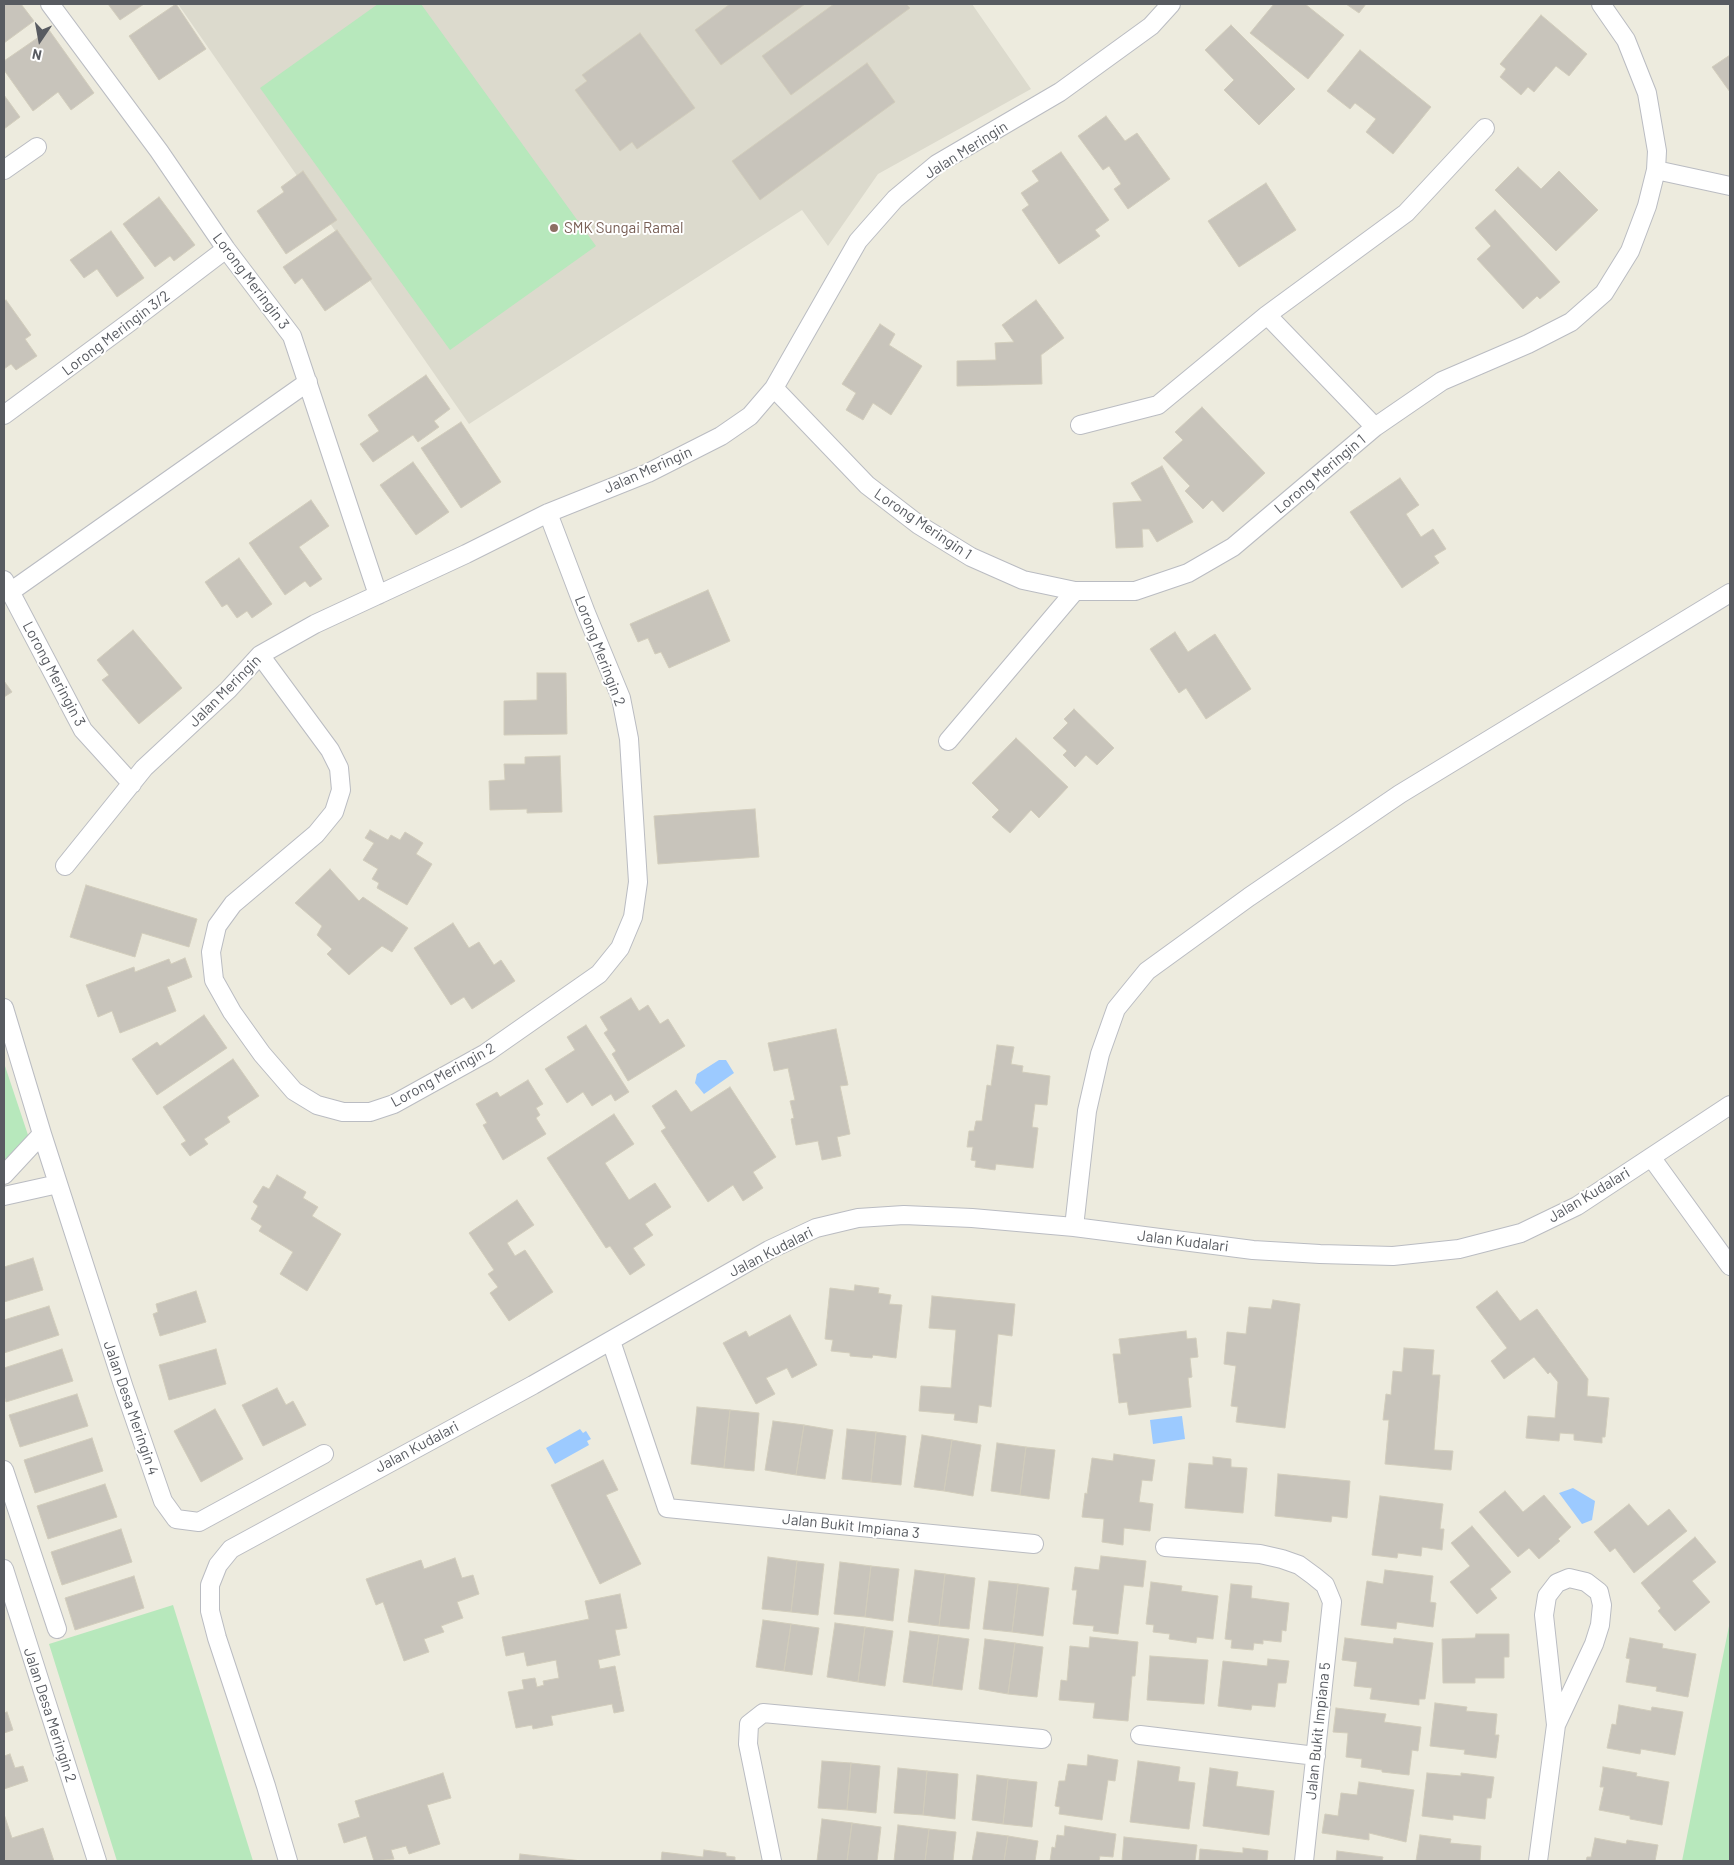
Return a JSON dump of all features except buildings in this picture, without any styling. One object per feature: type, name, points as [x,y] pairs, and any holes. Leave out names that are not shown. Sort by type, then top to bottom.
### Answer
[{"type":"street","name":"Lorong Meringin 3","points":[[50,4],[159,151],[226,249],[292,336],[378,595]]},
{"type":"street","name":"Jalan Meringin","points":[[65,866],[144,768],[228,690],[260,655],[315,624],[466,554],[548,513],[648,473],[721,436],[750,416],[774,388],[858,241],[895,199],[937,164],[1060,92],[1151,26],[1171,4]]},
{"type":"street","name":"Lorong Meringin 1","points":[[774,388],[867,485],[919,525],[971,557],[1023,580],[1075,591],[1135,591],[1188,573],[1233,547],[1375,427],[1442,382],[1528,344],[1572,322],[1604,293],[1630,251],[1647,206],[1656,170],[1657,151],[1647,93],[1626,40],[1602,4]]},
{"type":"street","points":[[1080,425],[1158,404],[1267,315],[1406,213],[1485,128]]},
{"type":"street","points":[[4,170],[37,146]]},
{"type":"street","points":[[1656,170],[1730,186]]},
{"type":"street","name":"Lorong Meringin 3/2","points":[[4,415],[226,249]]},
{"type":"street","points":[[1267,315],[1375,427]]},
{"type":"street","points":[[7,586],[308,382]]},
{"type":"street","name":"Lorong Meringin 2","points":[[260,655],[330,750],[339,768],[341,790],[334,812],[316,834],[233,904],[217,926],[211,952],[214,980],[232,1012],[262,1054],[294,1091],[317,1105],[343,1112],[370,1112],[394,1104],[486,1053],[599,974],[620,948],[633,916],[638,882],[630,758],[622,698],[586,613],[548,513]]},
{"type":"street","name":"Lorong Meringin 3","points":[[7,586],[83,730],[132,784]]},
{"type":"street","points":[[948,741],[1075,591]]},
{"type":"street","points":[[1074,1227],[1087,1111],[1100,1054],[1116,1009],[1147,972],[1249,897],[1400,794],[1730,593]]},
{"type":"street","name":"Jalan Desa Meringin 4","points":[[4,1008],[42,1134],[124,1388],[163,1501],[176,1520],[199,1522],[324,1454]]},
{"type":"street","name":"Jalan Kudalari","points":[[288,1861],[210,1611],[210,1585],[218,1565],[231,1549],[611,1341],[769,1250],[816,1228],[858,1218],[904,1215],[972,1218],[1074,1227],[1253,1250],[1393,1256],[1459,1249],[1522,1233],[1577,1206],[1730,1105]]},
{"type":"street","points":[[4,1175],[42,1134]]},
{"type":"street","points":[[1651,1157],[1730,1266]]},
{"type":"street","points":[[4,1196],[58,1184]]},
{"type":"street","name":"Jalan Bukit Impiana 3","points":[[611,1341],[667,1508],[1034,1544]]},
{"type":"street","points":[[4,1470],[57,1629]]},
{"type":"street","name":"Jalan Bukit Impiana 5","points":[[1166,1547],[1260,1554],[1282,1559],[1300,1565],[1325,1585],[1332,1602],[1304,1861]]},
{"type":"street","name":"Jalan Desa Meringin 2","points":[[4,1569],[97,1861]]},
{"type":"street","points":[[1538,1861],[1556,1725],[1544,1615],[1547,1596],[1557,1583],[1570,1578],[1586,1582],[1599,1592],[1602,1605],[1600,1625],[1594,1644],[1556,1725]]},
{"type":"street","points":[[772,1861],[748,1744],[750,1724],[763,1713],[1042,1739]]},
{"type":"street","points":[[1140,1735],[1316,1756]]},
{"type":"shaded area","name":"SMK Sungai Ramal","points":[[178,4],[972,4],[1031,89],[878,174],[828,246],[802,210],[469,424]]},
{"type":"green space","points":[[378,4],[421,4],[596,246],[450,350],[260,88]]},
{"type":"green space","points":[[4,1063],[29,1138],[4,1161]]},
{"type":"green space","points":[[173,1605],[253,1861],[117,1861],[49,1644]]},
{"type":"green space","points":[[1730,1621],[1730,1861],[1682,1861]]},
{"type":"water","points":[[719,1060],[726,1060],[734,1073],[704,1094],[695,1083],[697,1074]]},
{"type":"water","points":[[1182,1416],[1185,1439],[1153,1444],[1150,1420]]},
{"type":"water","points":[[580,1429],[583,1433],[586,1431],[591,1439],[587,1441],[589,1445],[555,1464],[546,1448]]},
{"type":"water","points":[[1573,1488],[1595,1501],[1592,1520],[1582,1524],[1559,1493]]},
{"type":"place","name":"SMK Sungai Ramal","points":[[554,228]]}]
